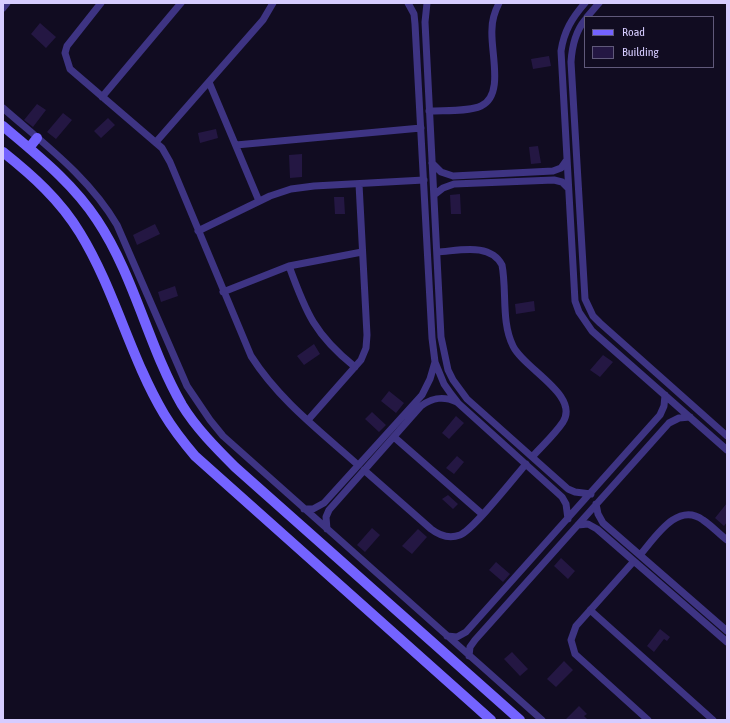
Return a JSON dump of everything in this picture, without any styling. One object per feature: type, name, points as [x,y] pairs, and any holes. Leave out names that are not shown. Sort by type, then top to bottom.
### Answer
[{"type":"street","points":[[3,8],[7,3]]},
{"type":"street","points":[[101,3],[71,39],[67,46],[65,54],[70,69],[156,142],[170,162],[245,342],[264,376],[279,394],[437,534],[445,536],[461,534],[468,530],[526,464]]},
{"type":"street","points":[[102,97],[181,3]]},
{"type":"street","points":[[156,142],[263,20],[273,3]]},
{"type":"street","points":[[408,3],[414,14],[416,24],[432,338],[435,362],[444,384],[458,403],[562,497],[566,504],[568,519]]},
{"type":"street","points":[[427,3],[425,22],[436,252],[441,337],[448,370],[453,380],[467,399],[533,456],[568,489],[575,492],[591,494]]},
{"type":"street","points":[[429,111],[480,106],[491,97],[495,82],[492,30],[493,18],[499,3]]},
{"type":"street","points":[[585,3],[572,18],[567,28],[561,51],[573,290],[579,312],[592,331],[727,450]]},
{"type":"street","points":[[588,16],[599,3]]},
{"type":"street","points":[[584,21],[576,33],[573,42],[571,62],[585,299],[593,316],[600,323],[727,436]]},
{"type":"street","points":[[209,82],[259,201]]},
{"type":"street","points":[[3,108],[86,181],[108,209],[117,225],[187,386],[210,420],[238,451],[542,720]]},
{"type":"street","points":[[3,126],[64,179],[97,220],[119,261],[171,384],[195,424],[210,442],[235,467],[520,720]]},
{"type":"street","points":[[236,145],[421,128]]},
{"type":"street","points":[[30,148],[37,138]]},
{"type":"street","points":[[3,152],[49,192],[80,232],[103,276],[152,392],[164,415],[195,456],[491,720]]},
{"type":"street","points":[[432,163],[441,172],[453,176],[553,171],[561,168],[566,161]]},
{"type":"street","points":[[198,231],[280,192],[303,187],[424,180]]},
{"type":"street","points":[[434,195],[442,188],[454,184],[554,180],[562,182],[568,188]]},
{"type":"street","points":[[308,420],[355,367],[364,354],[367,341],[359,184]]},
{"type":"street","points":[[436,252],[487,251],[499,259],[502,265],[507,326],[513,346],[525,363],[560,393],[565,400],[567,407],[563,422],[533,456]]},
{"type":"street","points":[[223,292],[289,266],[362,252]]},
{"type":"street","points":[[289,266],[301,300],[316,327],[336,351],[355,367]]},
{"type":"street","points":[[327,529],[326,517],[329,510],[361,468],[422,395],[430,379],[435,362]]},
{"type":"street","points":[[447,636],[457,637],[466,632],[591,494],[660,415],[664,406],[665,395]]},
{"type":"street","points":[[304,509],[313,509],[324,503],[394,437],[428,401],[443,398],[458,403]]},
{"type":"street","points":[[469,656],[470,647],[475,640],[668,423],[679,418],[690,417]]},
{"type":"street","points":[[394,437],[482,514]]},
{"type":"street","points":[[596,504],[598,514],[603,523],[727,631]]},
{"type":"street","points":[[640,555],[668,523],[675,517],[684,514],[694,515],[703,519],[727,540]]},
{"type":"street","points":[[578,525],[593,526],[727,642]]},
{"type":"street","points":[[634,561],[590,610],[572,633],[571,640],[575,654],[648,720]]},
{"type":"street","points":[[590,610],[713,720]]},
{"type":"building","points":[[40,23],[56,37],[46,48],[31,34]]},
{"type":"building","points":[[549,56],[551,66],[533,69],[531,59]]},
{"type":"building","points":[[37,104],[46,110],[33,127],[24,120]]},
{"type":"building","points":[[63,113],[72,120],[56,139],[47,132]]},
{"type":"building","points":[[108,118],[115,125],[101,138],[94,131]]},
{"type":"building","points":[[216,129],[218,138],[200,143],[198,133]]},
{"type":"building","points":[[538,146],[541,163],[531,164],[529,147]]},
{"type":"building","points":[[302,154],[302,177],[290,178],[289,155]]},
{"type":"building","points":[[460,194],[461,214],[451,214],[450,195]]},
{"type":"building","points":[[334,197],[344,197],[345,214],[335,214]]},
{"type":"building","points":[[155,224],[160,234],[137,245],[133,235]]},
{"type":"building","points":[[175,286],[178,296],[161,302],[158,292]]},
{"type":"building","points":[[534,301],[535,311],[516,314],[515,304]]},
{"type":"building","points":[[314,344],[320,354],[304,365],[297,356]]},
{"type":"building","points":[[603,355],[613,362],[600,377],[590,370]]},
{"type":"building","points":[[389,391],[404,403],[396,413],[381,401]]},
{"type":"building","points":[[372,412],[386,425],[379,432],[365,419]]},
{"type":"building","points":[[456,416],[464,423],[449,439],[442,433]]},
{"type":"building","points":[[457,456],[464,462],[454,474],[446,468]]},
{"type":"building","points":[[448,495],[458,504],[453,509],[442,499]]},
{"type":"building","points":[[727,503],[727,522],[724,526],[715,518]]},
{"type":"building","points":[[372,528],[380,535],[365,552],[357,545]]},
{"type":"building","points":[[418,529],[427,537],[412,554],[402,546]]},
{"type":"building","points":[[561,558],[575,571],[568,579],[554,566]]},
{"type":"building","points":[[496,562],[510,574],[503,582],[489,570]]},
{"type":"building","points":[[660,629],[670,637],[667,641],[664,639],[654,652],[647,646]]},
{"type":"building","points":[[512,652],[528,669],[520,676],[504,659]]},
{"type":"building","points":[[564,661],[573,670],[556,687],[547,679]]},
{"type":"building","points":[[579,706],[587,714],[584,716],[588,720],[565,720]]}]
